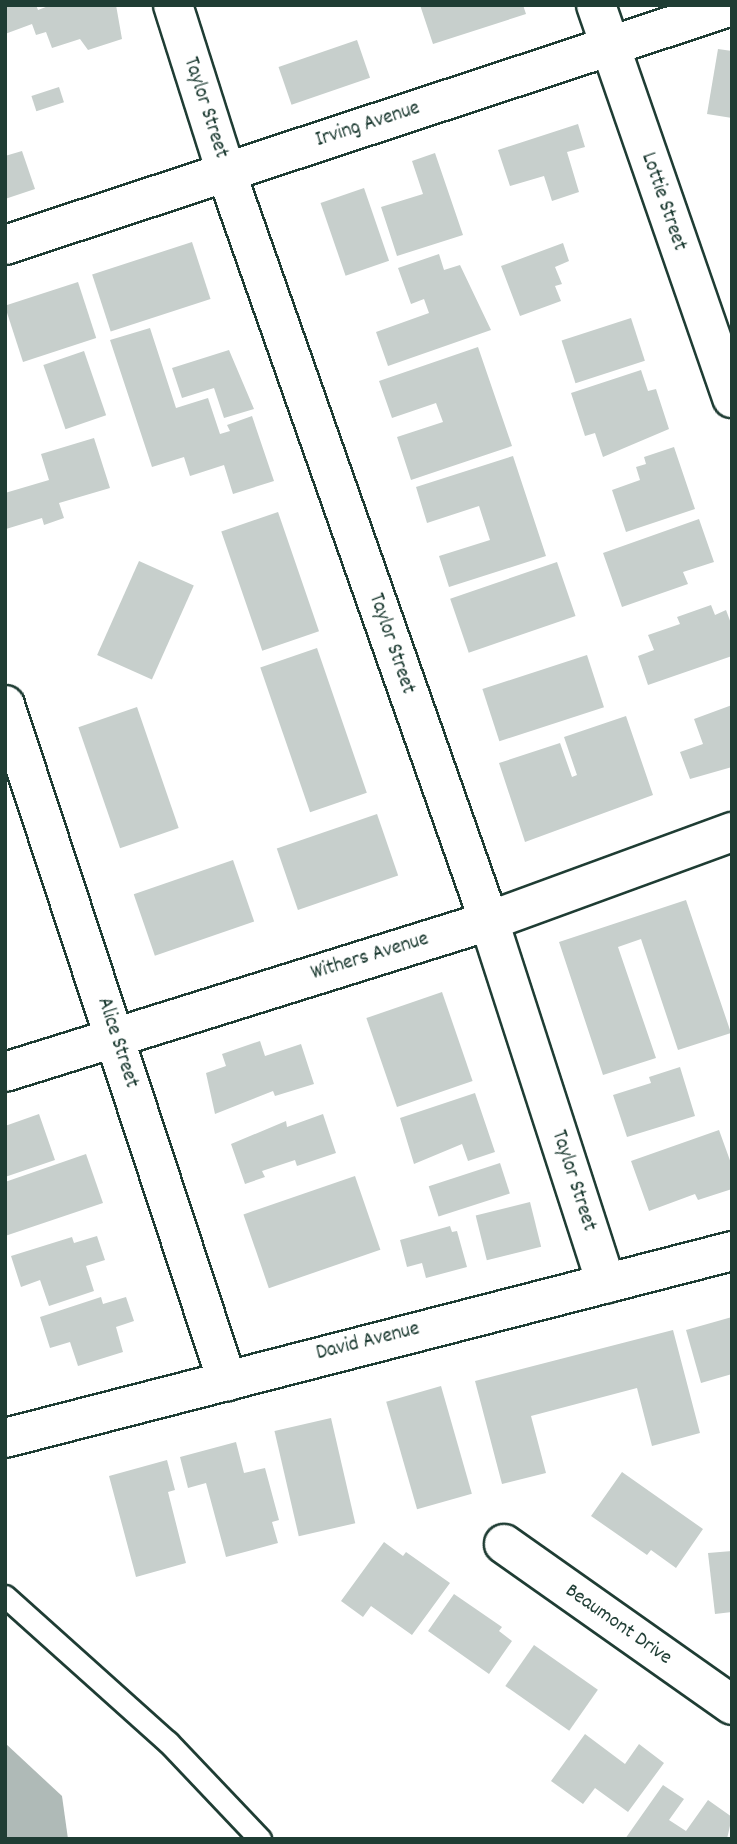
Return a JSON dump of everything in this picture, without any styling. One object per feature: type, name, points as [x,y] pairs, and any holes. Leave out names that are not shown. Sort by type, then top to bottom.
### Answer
[{"type":"street","name":"Taylor Street","points":[[173,5],[226,172],[489,921],[606,1284]]},
{"type":"street","name":"Lottie Street","points":[[596,5],[732,398]]},
{"type":"street","name":"Irving Avenue","points":[[5,245],[732,6]]},
{"type":"street","name":"Alice Street","points":[[5,705],[228,1381]]},
{"type":"street","name":"Withers Avenue","points":[[5,1072],[114,1035],[489,921],[732,832]]},
{"type":"street","name":"David Avenue","points":[[5,1438],[228,1381],[330,1351],[732,1251]]},
{"type":"street","name":"Beaumont Drive","points":[[504,1544],[732,1705]]},
{"type":"lane","points":[[5,1596],[168,1742],[260,1839]]},
{"type":"shaded area","points":[[5,1743],[62,1796],[68,1839],[5,1839]]},
{"type":"building","points":[[5,5],[36,5],[38,10],[51,5],[116,5],[122,39],[88,50],[80,39],[52,48],[46,32],[36,35],[32,24],[5,34]]},
{"type":"building","points":[[420,5],[523,5],[526,14],[433,44]]},
{"type":"building","points":[[357,40],[370,78],[292,105],[279,67]]},
{"type":"building","points":[[718,49],[732,51],[732,118],[707,114]]},
{"type":"building","points":[[59,87],[64,102],[36,111],[31,96]]},
{"type":"building","points":[[578,124],[585,147],[567,152],[579,192],[552,201],[544,176],[510,186],[498,150]]},
{"type":"building","points":[[22,151],[35,189],[5,199],[5,156]]},
{"type":"building","points":[[435,153],[463,235],[397,256],[381,207],[423,194],[412,161]]},
{"type":"building","points":[[364,188],[389,261],[346,276],[321,203]]},
{"type":"building","points":[[192,242],[211,299],[111,332],[92,274]]},
{"type":"building","points":[[563,243],[569,261],[555,267],[562,284],[555,286],[561,301],[520,316],[501,266]]},
{"type":"building","points":[[439,254],[444,270],[460,265],[491,330],[388,366],[376,332],[429,313],[424,299],[411,304],[398,268]]},
{"type":"building","points":[[78,282],[96,338],[23,362],[5,306]]},
{"type":"building","points":[[631,318],[645,361],[575,383],[562,341]]},
{"type":"building","points":[[150,328],[176,408],[208,398],[220,434],[230,431],[227,425],[252,416],[274,481],[233,494],[224,465],[190,476],[184,457],[152,467],[110,340]]},
{"type":"building","points":[[478,347],[512,446],[411,480],[397,437],[443,422],[436,403],[392,418],[379,381]]},
{"type":"building","points":[[229,350],[254,409],[224,418],[214,388],[182,398],[172,368]]},
{"type":"building","points":[[84,351],[106,415],[65,429],[43,365]]},
{"type":"building","points":[[641,370],[648,391],[656,389],[669,429],[603,457],[595,433],[585,436],[571,393]]},
{"type":"building","points":[[94,438],[110,488],[59,503],[64,518],[44,525],[42,518],[6,529],[5,493],[49,480],[41,454]]},
{"type":"building","points":[[674,447],[695,509],[626,532],[612,490],[640,480],[636,467],[646,464],[644,457]]},
{"type":"building","points":[[513,456],[546,556],[449,587],[439,556],[490,540],[479,506],[427,523],[416,487]]},
{"type":"building","points":[[278,512],[319,631],[262,651],[221,532]]},
{"type":"building","points":[[699,519],[714,562],[683,572],[688,584],[622,607],[603,553]]},
{"type":"building","points":[[139,561],[194,585],[152,679],[97,655]]},
{"type":"building","points":[[557,562],[576,616],[469,653],[450,599]]},
{"type":"building","points":[[711,605],[715,615],[726,610],[732,626],[732,656],[648,685],[638,656],[654,650],[648,635],[680,624],[677,617]]},
{"type":"building","points":[[317,648],[367,793],[310,812],[260,668]]},
{"type":"building","points":[[587,655],[604,707],[499,741],[482,689]]},
{"type":"building","points":[[732,705],[732,767],[690,779],[680,752],[703,744],[694,719]]},
{"type":"building","points":[[137,707],[179,828],[120,848],[78,727]]},
{"type":"building","points":[[626,716],[653,795],[525,842],[499,763],[560,743],[572,777],[577,775],[564,737]]},
{"type":"building","points":[[377,814],[398,875],[298,910],[277,849]]},
{"type":"building","points":[[233,860],[254,921],[155,956],[134,894]]},
{"type":"building","points":[[686,900],[731,1033],[678,1050],[641,939],[618,947],[656,1058],[603,1075],[559,942]]},
{"type":"building","points":[[442,992],[473,1081],[397,1107],[366,1018]]},
{"type":"building","points":[[260,1041],[265,1056],[301,1044],[314,1084],[275,1096],[273,1091],[215,1114],[206,1073],[226,1066],[222,1054]]},
{"type":"building","points":[[680,1067],[695,1116],[627,1137],[613,1095],[651,1083],[649,1077]]},
{"type":"building","points":[[475,1093],[495,1152],[468,1161],[462,1144],[414,1164],[400,1118]]},
{"type":"building","points":[[39,1114],[55,1160],[5,1177],[5,1126]]},
{"type":"building","points":[[323,1114],[336,1153],[297,1166],[295,1160],[262,1171],[265,1177],[245,1184],[231,1144],[286,1121],[287,1127]]},
{"type":"building","points":[[719,1130],[732,1166],[732,1189],[698,1200],[695,1194],[649,1211],[631,1161]]},
{"type":"building","points":[[86,1154],[103,1203],[5,1236],[5,1182]]},
{"type":"building","points":[[500,1163],[510,1193],[439,1217],[429,1186]]},
{"type":"building","points":[[355,1176],[380,1250],[269,1288],[243,1214]]},
{"type":"building","points":[[530,1202],[541,1247],[487,1260],[476,1216]]},
{"type":"building","points":[[450,1226],[452,1232],[457,1231],[467,1267],[426,1278],[422,1263],[407,1267],[400,1240]]},
{"type":"building","points":[[97,1236],[105,1260],[86,1266],[94,1291],[49,1306],[40,1280],[21,1287],[11,1256],[72,1237],[74,1243]]},
{"type":"building","points":[[101,1297],[103,1304],[126,1297],[134,1321],[116,1327],[123,1352],[78,1366],[70,1342],[50,1348],[40,1317]]},
{"type":"building","points":[[732,1317],[732,1374],[701,1383],[686,1330]]},
{"type":"building","points":[[673,1330],[700,1433],[652,1446],[637,1388],[531,1416],[546,1473],[502,1484],[475,1381]]},
{"type":"building","points":[[441,1386],[472,1494],[417,1509],[386,1402]]},
{"type":"building","points":[[331,1418],[355,1523],[299,1536],[274,1431]]},
{"type":"building","points":[[236,1442],[244,1473],[265,1468],[279,1520],[272,1522],[278,1543],[226,1557],[206,1483],[188,1488],[180,1457]]},
{"type":"building","points":[[167,1460],[175,1490],[168,1492],[186,1563],[136,1577],[109,1476]]},
{"type":"building","points":[[622,1472],[703,1529],[676,1568],[651,1550],[647,1555],[591,1516]]},
{"type":"building","points":[[384,1542],[403,1556],[406,1552],[450,1583],[412,1635],[371,1606],[363,1617],[341,1601]]},
{"type":"building","points":[[732,1551],[732,1612],[715,1614],[708,1553]]},
{"type":"building","points":[[454,1594],[502,1627],[499,1631],[512,1641],[489,1674],[428,1631]]},
{"type":"building","points":[[534,1645],[598,1690],[569,1731],[505,1686]]},
{"type":"building","points":[[585,1734],[625,1764],[639,1744],[664,1763],[628,1812],[595,1788],[583,1804],[551,1781]]},
{"type":"building","points":[[663,1785],[684,1799],[669,1820],[686,1831],[708,1800],[732,1817],[727,1839],[625,1839]]}]
